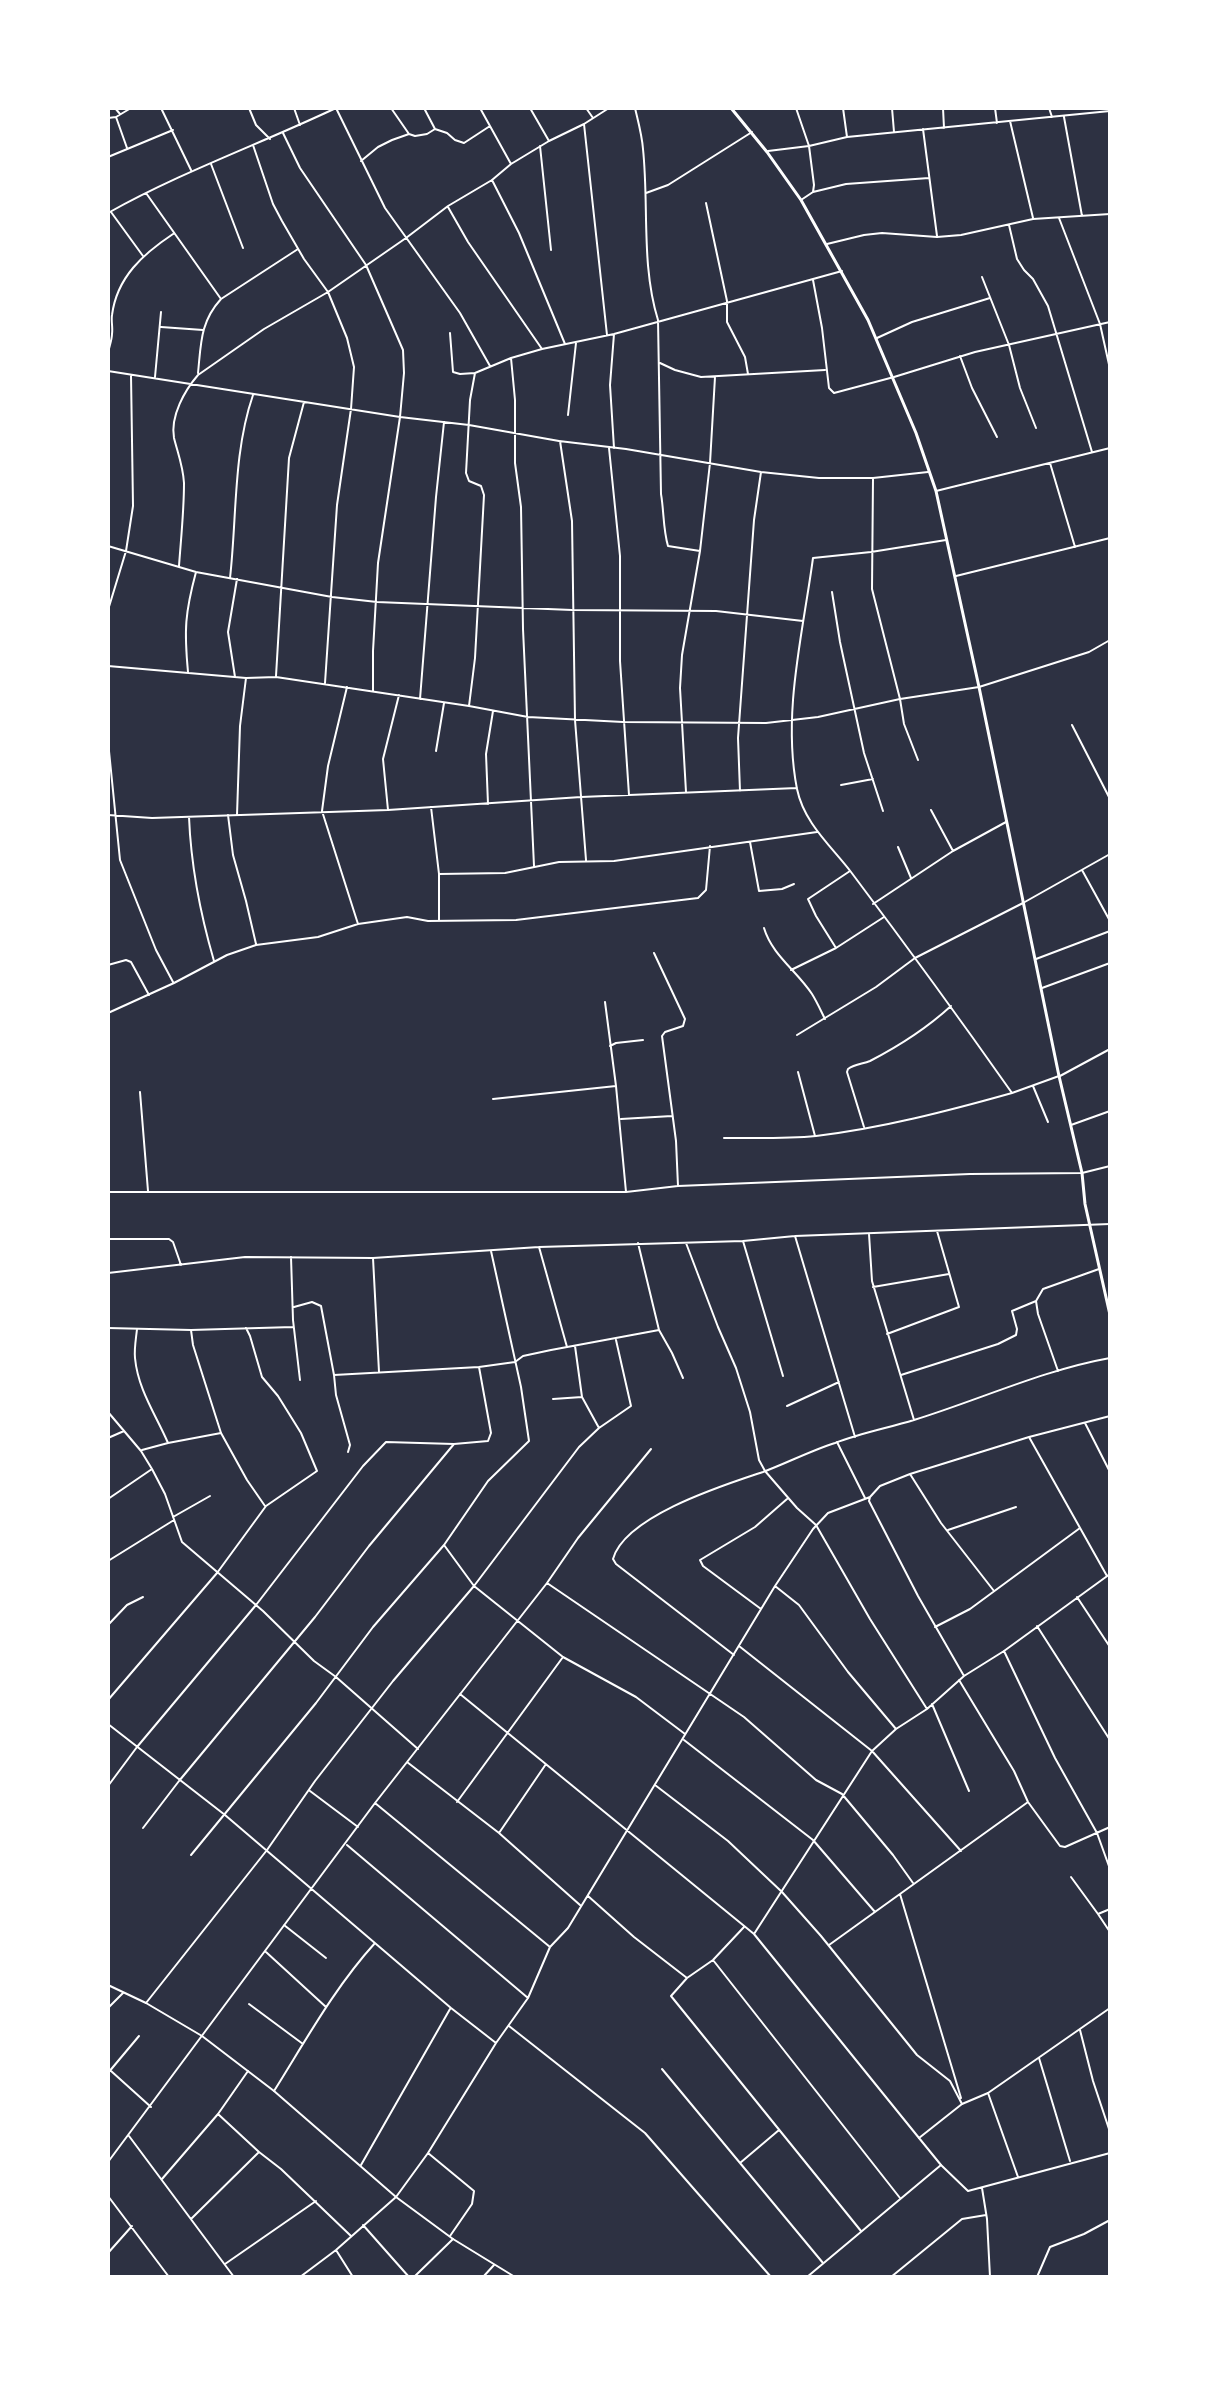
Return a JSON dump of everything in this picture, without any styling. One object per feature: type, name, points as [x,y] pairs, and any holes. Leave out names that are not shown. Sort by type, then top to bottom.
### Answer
[{"type":"main road","points":[[731,108],[752,132],[801,200],[842,271],[877,338],[894,377],[936,491],[1059,1076],[1082,1173],[1090,1224],[1110,1315]]},
{"type":"street","points":[[115,108],[120,114]]},
{"type":"street","points":[[108,118],[116,117],[131,108]]},
{"type":"street","points":[[161,108],[192,171]]},
{"type":"street","points":[[249,108],[256,125],[270,139]]},
{"type":"street","points":[[294,108],[300,125]]},
{"type":"street","points":[[143,256],[109,212],[192,171],[270,139],[336,108],[385,208],[460,313],[490,366]]},
{"type":"street","points":[[392,108],[409,134],[415,136],[435,129],[464,143],[490,126]]},
{"type":"street","points":[[424,108],[435,129]]},
{"type":"street","points":[[480,108],[511,164]]},
{"type":"street","points":[[530,108],[549,141]]},
{"type":"street","points":[[586,108],[593,118]]},
{"type":"street","points":[[179,567],[184,499],[183,466],[173,428],[175,416],[189,385],[198,375],[264,329],[328,292],[448,206],[492,180],[511,164],[609,108]]},
{"type":"street","points":[[635,108],[643,148],[646,247],[658,320],[661,494],[668,546],[700,551]]},
{"type":"street","points":[[796,108],[809,146],[813,192]]},
{"type":"street","points":[[843,108],[847,137]]},
{"type":"street","points":[[892,108],[894,132]]},
{"type":"street","points":[[943,108],[944,128]]},
{"type":"street","points":[[995,108],[998,123]]},
{"type":"street","points":[[1049,108],[1052,117]]},
{"type":"street","points":[[767,152],[809,146],[847,137],[1064,117],[1099,110],[1110,111]]},
{"type":"street","points":[[116,117],[127,148]]},
{"type":"street","points":[[1064,117],[1082,216]]},
{"type":"street","points":[[1010,121],[1033,219]]},
{"type":"street","points":[[584,124],[607,335]]},
{"type":"street","points":[[923,129],[937,237]]},
{"type":"street","points":[[108,157],[173,130]]},
{"type":"street","points":[[645,193],[668,185],[752,132]]},
{"type":"street","points":[[283,133],[306,177],[366,265],[403,350],[404,382],[400,417],[378,562],[373,691]]},
{"type":"street","points":[[361,161],[378,147],[409,134]]},
{"type":"street","points":[[253,146],[273,204],[298,249],[328,292],[346,338],[354,367],[351,409],[338,505],[325,683]]},
{"type":"street","points":[[540,146],[551,250]]},
{"type":"street","points":[[211,164],[243,248]]},
{"type":"street","points":[[801,200],[813,192],[846,184],[929,178]]},
{"type":"street","points":[[492,180],[519,233],[565,345]]},
{"type":"street","points":[[146,193],[221,299]]},
{"type":"street","points":[[706,203],[727,301],[727,322],[745,357],[748,374]]},
{"type":"street","points":[[448,206],[468,242],[542,350]]},
{"type":"street","points":[[827,244],[882,233],[937,237],[961,235],[1033,219],[1110,214]]},
{"type":"street","points":[[1059,218],[1100,324],[1110,369]]},
{"type":"street","points":[[1009,225],[1017,258],[1033,279],[1047,306],[1092,452]]},
{"type":"street","points":[[108,353],[112,335],[111,316],[124,278],[143,256],[173,234]]},
{"type":"street","points":[[198,375],[203,330],[210,311],[221,299],[298,249]]},
{"type":"street","points":[[450,333],[453,372],[475,373],[511,358],[614,334],[842,271]]},
{"type":"street","points":[[982,277],[1009,345],[1020,388],[1036,428]]},
{"type":"street","points":[[813,280],[822,328],[829,388],[834,393],[960,356],[1110,322]]},
{"type":"street","points":[[877,338],[912,322],[990,298]]},
{"type":"street","points":[[155,377],[161,312]]},
{"type":"street","points":[[159,327],[203,330]]},
{"type":"street","points":[[614,334],[610,384],[614,448]]},
{"type":"street","points":[[568,415],[576,343]]},
{"type":"street","points":[[960,356],[972,388],[997,436]]},
{"type":"street","points":[[511,358],[516,432],[515,463],[521,507],[534,866]]},
{"type":"street","points":[[660,363],[693,376],[715,377],[826,370]]},
{"type":"street","points":[[108,371],[400,417],[516,432],[761,472],[819,478],[873,478],[928,472]]},
{"type":"street","points":[[469,706],[475,658],[484,495],[480,486],[471,484],[467,477],[469,425],[475,373]]},
{"type":"street","points":[[108,610],[126,551],[133,506],[131,375]]},
{"type":"street","points":[[686,793],[680,688],[682,655],[700,551],[710,463],[715,377]]},
{"type":"street","points":[[230,578],[238,465],[253,395]]},
{"type":"street","points":[[276,677],[289,458],[304,402]]},
{"type":"street","points":[[420,699],[444,422]]},
{"type":"street","points":[[560,441],[572,521],[575,720],[586,860]]},
{"type":"street","points":[[609,448],[620,556],[620,661],[629,795]]},
{"type":"street","points":[[936,491],[1110,449]]},
{"type":"street","points":[[1050,463],[1075,547]]},
{"type":"street","points":[[740,791],[737,763],[739,723],[754,520],[761,472]]},
{"type":"street","points":[[873,478],[872,589],[900,699],[904,724],[918,760]]},
{"type":"street","points":[[954,577],[1110,538]]},
{"type":"street","points":[[946,540],[871,552],[813,558],[796,675],[793,720],[797,788],[804,809],[818,832],[951,1006],[1012,1093]]},
{"type":"street","points":[[108,546],[196,572],[332,597],[377,602],[572,609],[690,610],[804,621]]},
{"type":"street","points":[[188,673],[184,632],[196,572]]},
{"type":"street","points":[[235,677],[228,632],[237,579]]},
{"type":"street","points":[[832,592],[840,642],[864,753],[883,811]]},
{"type":"street","points":[[108,666],[246,678],[276,677],[528,717],[623,722],[739,723],[793,720],[855,710],[900,699],[979,687],[1089,652],[1110,640]]},
{"type":"street","points":[[237,815],[240,726],[246,678]]},
{"type":"street","points":[[347,687],[328,766],[322,811],[358,924]]},
{"type":"street","points":[[388,810],[383,759],[399,695]]},
{"type":"street","points":[[436,751],[444,703]]},
{"type":"street","points":[[488,804],[486,754],[493,711]]},
{"type":"street","points":[[1072,725],[1110,799]]},
{"type":"street","points":[[109,751],[120,860],[156,950],[174,983]]},
{"type":"street","points":[[841,784],[873,779]]},
{"type":"street","points":[[108,814],[152,818],[388,810],[581,797],[797,788]]},
{"type":"street","points":[[431,807],[439,874],[439,921]]},
{"type":"street","points":[[931,810],[953,851]]},
{"type":"street","points":[[228,815],[233,855],[256,945]]},
{"type":"street","points":[[189,817],[191,861],[201,918],[214,961]]},
{"type":"street","points":[[873,904],[953,851],[1006,822]]},
{"type":"street","points":[[439,874],[505,873],[547,863],[586,860],[614,861],[818,832]]},
{"type":"street","points":[[750,841],[759,891],[782,889],[794,884]]},
{"type":"street","points":[[108,1013],[174,983],[214,961],[256,945],[318,937],[358,924],[407,917],[439,921],[516,920],[698,898],[706,890],[710,846]]},
{"type":"street","points":[[898,847],[911,878]]},
{"type":"street","points":[[797,1035],[876,987],[915,958],[1023,903],[1110,854]]},
{"type":"street","points":[[1082,870],[1110,921]]},
{"type":"street","points":[[836,948],[808,899],[850,871]]},
{"type":"street","points":[[792,970],[836,948],[884,917]]},
{"type":"street","points":[[765,928],[768,939],[812,994],[825,1019]]},
{"type":"street","points":[[1036,959],[1110,931]]},
{"type":"street","points":[[654,952],[685,1019],[683,1026],[665,1032],[662,1036],[678,1186]]},
{"type":"street","points":[[108,965],[126,960],[131,962],[149,995]]},
{"type":"street","points":[[1042,988],[1110,963]]},
{"type":"street","points":[[605,1002],[620,1119],[626,1192]]},
{"type":"street","points":[[864,1128],[848,1069],[899,1045],[938,1018],[951,1006]]},
{"type":"street","points":[[610,1046],[616,1043],[644,1040]]},
{"type":"street","points":[[724,1138],[815,1136],[864,1128],[964,1106],[1012,1093],[1059,1076],[1110,1049]]},
{"type":"street","points":[[798,1072],[815,1136]]},
{"type":"street","points":[[493,1099],[616,1086]]},
{"type":"street","points":[[1033,1086],[1048,1122]]},
{"type":"street","points":[[140,1092],[147,1191]]},
{"type":"street","points":[[1071,1125],[1110,1111]]},
{"type":"street","points":[[620,1119],[672,1116]]},
{"type":"street","points":[[108,1192],[626,1192],[678,1186],[970,1174],[1082,1173],[1110,1166]]},
{"type":"street","points":[[108,1273],[245,1257],[374,1258],[539,1247],[743,1241],[795,1236],[1110,1224]]},
{"type":"street","points":[[887,1334],[959,1307],[937,1231]]},
{"type":"street","points":[[869,1234],[873,1287],[914,1420]]},
{"type":"street","points":[[795,1236],[855,1437]]},
{"type":"street","points":[[108,1239],[170,1239],[182,1265]]},
{"type":"street","points":[[743,1241],[783,1376]]},
{"type":"street","points":[[686,1242],[718,1328],[736,1368],[750,1412],[759,1460],[788,1499],[816,1525],[870,1619],[927,1709]]},
{"type":"street","points":[[638,1243],[659,1330],[683,1378]]},
{"type":"street","points":[[539,1247],[567,1347]]},
{"type":"street","points":[[190,1855],[336,1677],[373,1627],[444,1545],[488,1481],[528,1441],[521,1387],[491,1251]]},
{"type":"street","points":[[291,1257],[293,1327],[300,1380]]},
{"type":"street","points":[[374,1258],[379,1373]]},
{"type":"street","points":[[900,1376],[998,1344],[1016,1335],[1017,1329],[1012,1311],[1036,1301],[1043,1289],[1099,1269]]},
{"type":"street","points":[[873,1287],[949,1274]]},
{"type":"street","points":[[1036,1301],[1038,1314],[1058,1371]]},
{"type":"street","points":[[293,1307],[312,1302],[321,1306],[336,1395],[350,1445],[348,1452]]},
{"type":"street","points":[[108,1328],[191,1330],[293,1327]]},
{"type":"street","points":[[108,1700],[217,1573],[266,1506],[314,1474],[317,1467],[301,1433],[278,1396],[262,1377],[246,1328]]},
{"type":"street","points":[[137,1329],[134,1357],[140,1382],[146,1401],[158,1420],[168,1443]]},
{"type":"street","points":[[250,1336],[253,1329]]},
{"type":"street","points":[[191,1330],[193,1345],[221,1433],[247,1480],[266,1506]]},
{"type":"street","points":[[334,1375],[479,1368],[515,1362],[523,1356],[659,1330]]},
{"type":"street","points":[[146,2003],[267,1850],[309,1790],[393,1681],[474,1586],[579,1447],[599,1428],[631,1406],[616,1340]]},
{"type":"street","points":[[575,1346],[582,1396],[599,1428]]},
{"type":"street","points":[[734,1655],[616,1564],[613,1559],[614,1553],[633,1531],[651,1518],[724,1484],[765,1471],[837,1442],[914,1420],[1058,1371],[1110,1358]]},
{"type":"street","points":[[108,1786],[136,1747],[256,1605],[363,1466],[386,1442],[483,1443],[491,1437],[479,1368]]},
{"type":"street","points":[[787,1406],[839,1382]]},
{"type":"street","points":[[553,1399],[582,1396]]},
{"type":"street","points":[[108,1412],[141,1451],[152,1469],[182,1542],[256,1605],[294,1643],[418,1749]]},
{"type":"street","points":[[300,2277],[336,2250],[396,2197],[428,2153],[496,2043],[528,1998],[550,1947],[568,1928],[775,1586],[816,1525],[828,1513],[870,1497],[880,1486],[910,1474],[1029,1437],[1110,1416]]},
{"type":"street","points":[[1085,1423],[1110,1472]]},
{"type":"street","points":[[108,1438],[124,1431]]},
{"type":"street","points":[[141,1451],[168,1443],[221,1433]]},
{"type":"street","points":[[753,1934],[872,1750],[896,1729],[927,1709],[958,1680],[1004,1651],[1109,1575],[1029,1437]]},
{"type":"street","points":[[837,1442],[865,1498]]},
{"type":"street","points":[[143,1828],[179,1781],[294,1643],[369,1545],[454,1444]]},
{"type":"street","points":[[108,2162],[375,1803],[547,1583],[578,1538],[651,1449]]},
{"type":"street","points":[[108,1499],[152,1469]]},
{"type":"street","points":[[910,1474],[941,1523],[994,1591]]},
{"type":"street","points":[[108,1561],[210,1496]]},
{"type":"street","points":[[870,1497],[869,1501],[884,1531],[964,1676]]},
{"type":"street","points":[[761,1609],[703,1566],[700,1560],[755,1527],[788,1499]]},
{"type":"street","points":[[948,1530],[1016,1507]]},
{"type":"street","points":[[952,1536],[955,1528]]},
{"type":"street","points":[[935,1627],[970,1609],[1080,1528]]},
{"type":"street","points":[[444,1545],[474,1586],[563,1657],[636,1697],[685,1734]]},
{"type":"street","points":[[547,1583],[744,1717],[816,1780],[842,1794],[893,1855],[913,1883]]},
{"type":"street","points":[[775,1586],[799,1605],[848,1672],[896,1729]]},
{"type":"street","points":[[108,1625],[127,1605],[143,1597]]},
{"type":"street","points":[[1077,1597],[1110,1647]]},
{"type":"street","points":[[1037,1626],[1110,1740]]},
{"type":"street","points":[[739,1646],[872,1750],[961,1851]]},
{"type":"street","points":[[1004,1651],[1055,1758],[1097,1833],[1110,1869]]},
{"type":"street","points":[[458,1802],[563,1657]]},
{"type":"street","points":[[958,1680],[1014,1771],[1028,1802],[1060,1846],[1110,1827]]},
{"type":"street","points":[[459,1694],[753,1934],[941,2165],[968,2192],[1070,2162],[1110,2153]]},
{"type":"street","points":[[932,1704],[969,1791]]},
{"type":"street","points":[[108,1724],[225,1815],[451,2008],[496,2043]]},
{"type":"street","points":[[683,1739],[813,1840],[875,1912]]},
{"type":"street","points":[[407,1762],[499,1833],[580,1905]]},
{"type":"street","points":[[499,1833],[546,1764]]},
{"type":"street","points":[[655,1785],[728,1841],[782,1892],[829,1945],[917,2055],[950,2081],[962,2104]]},
{"type":"street","points":[[309,1790],[358,1827]]},
{"type":"street","points":[[829,1945],[1028,1802]]},
{"type":"street","points":[[375,1803],[550,1947]]},
{"type":"street","points":[[346,1844],[528,1998]]},
{"type":"street","points":[[1071,1877],[1110,1932]]},
{"type":"street","points":[[900,1894],[962,2104]]},
{"type":"street","points":[[587,1896],[633,1937],[687,1978]]},
{"type":"street","points":[[1098,1914],[1110,1909]]},
{"type":"street","points":[[285,1925],[326,1958]]},
{"type":"street","points":[[744,1927],[713,1960],[687,1978],[670,1996],[861,2231]]},
{"type":"street","points":[[274,2091],[356,1963],[375,1943]]},
{"type":"street","points":[[265,1951],[326,2007]]},
{"type":"street","points":[[713,1960],[900,2199]]},
{"type":"street","points":[[108,1985],[146,2003],[202,2036],[274,2091],[396,2197],[453,2239],[515,2277]]},
{"type":"street","points":[[108,2008],[123,1992]]},
{"type":"street","points":[[249,2004],[303,2044]]},
{"type":"street","points":[[361,2165],[451,2008]]},
{"type":"street","points":[[919,2138],[962,2104],[988,2093],[1110,2008]]},
{"type":"street","points":[[509,2026],[645,2133],[771,2277]]},
{"type":"street","points":[[1080,2030],[1093,2081],[1110,2132]]},
{"type":"street","points":[[139,2036],[110,2072],[151,2107]]},
{"type":"street","points":[[1039,2058],[1070,2162]]},
{"type":"street","points":[[662,2069],[823,2263]]},
{"type":"street","points":[[162,2180],[218,2114],[248,2071]]},
{"type":"street","points":[[988,2093],[1018,2177]]},
{"type":"street","points":[[218,2114],[281,2169],[351,2236]]},
{"type":"street","points":[[740,2163],[779,2130]]},
{"type":"street","points":[[129,2136],[234,2277]]},
{"type":"street","points":[[191,2219],[259,2152]]},
{"type":"street","points":[[428,2153],[474,2191],[472,2204],[450,2236]]},
{"type":"street","points":[[807,2277],[941,2165]]},
{"type":"street","points":[[982,2188],[987,2215],[990,2277]]},
{"type":"street","points":[[108,2196],[169,2277]]},
{"type":"street","points":[[225,2264],[315,2201]]},
{"type":"street","points":[[891,2277],[962,2219],[987,2215]]},
{"type":"street","points":[[1037,2277],[1050,2247],[1084,2234],[1110,2220]]},
{"type":"street","points":[[363,2225],[409,2277]]},
{"type":"street","points":[[108,2253],[132,2226]]},
{"type":"street","points":[[414,2277],[453,2239]]},
{"type":"street","points":[[336,2250],[353,2277]]},
{"type":"street","points":[[483,2277],[494,2265]]}]
